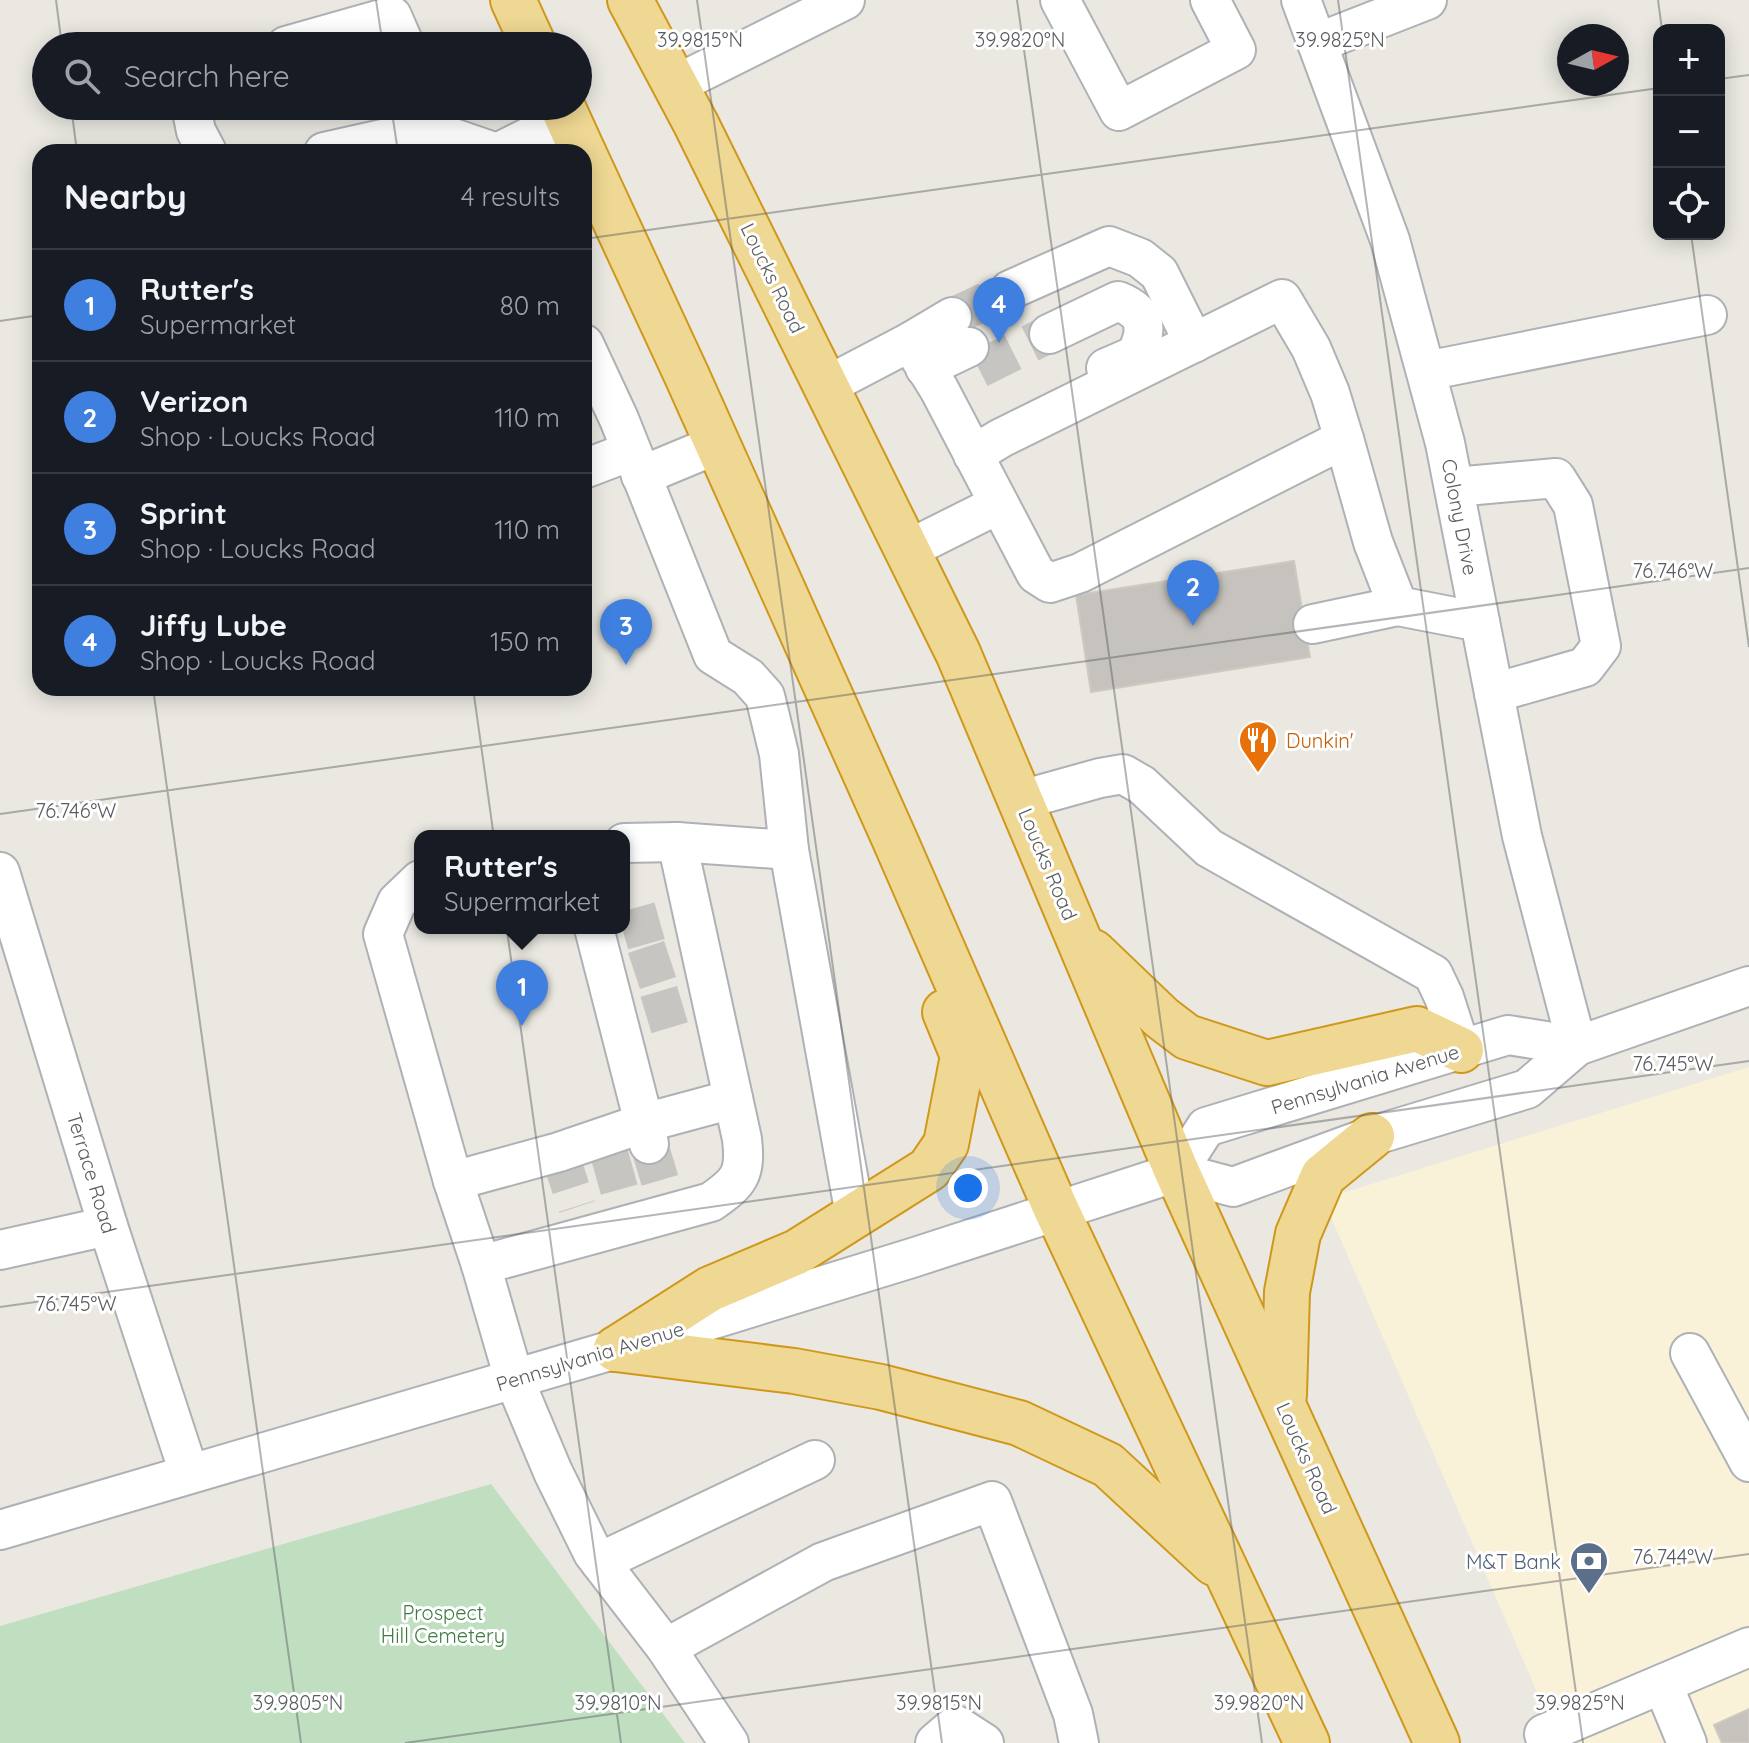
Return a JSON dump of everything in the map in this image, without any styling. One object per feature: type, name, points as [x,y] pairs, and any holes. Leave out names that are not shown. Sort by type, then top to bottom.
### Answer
[{"type":"highway","points":[[513,0],[528,32]]},
{"type":"highway","name":"Loucks Road","points":[[630,0],[958,653],[1177,1172],[1437,1743]]},
{"type":"highway","points":[[592,172],[718,444],[1056,1209],[1307,1743]]},
{"type":"highway","points":[[616,1349],[710,1289],[797,1252],[929,1169],[946,1144],[963,1056],[913,934],[894,838]]},
{"type":"highway","points":[[1081,940],[1162,1018],[1187,1037],[1267,1063],[1417,1029],[1461,1050]]},
{"type":"highway","points":[[1283,1405],[1287,1292],[1298,1234],[1323,1176],[1372,1136]]},
{"type":"highway","points":[[616,1349],[794,1371],[881,1387],[1019,1423],[1108,1465],[1231,1578]]},
{"type":"street","points":[[675,85],[845,0]]},
{"type":"street","points":[[1060,0],[1119,111],[1236,50],[1210,0]]},
{"type":"street","name":"Colony Drive","points":[[1301,0],[1390,240],[1445,443],[1522,836],[1577,1046]]},
{"type":"street","points":[[1317,43],[1427,0]]},
{"type":"street","points":[[335,32],[392,16],[399,32]]},
{"type":"street","points":[[194,120],[203,144]]},
{"type":"street","points":[[348,144],[418,120]]},
{"type":"street","points":[[428,120],[480,144]]},
{"type":"street","points":[[529,144],[574,133]]},
{"type":"street","points":[[1010,290],[1109,246],[1140,258],[1159,273],[1178,350]]},
{"type":"street","points":[[987,446],[1009,410],[1136,355],[1145,335],[1142,320],[1132,306],[1118,301],[1045,325],[1107,287],[1134,284],[1159,304],[1178,350]]},
{"type":"street","points":[[987,446],[1282,299],[1311,348],[1330,393],[1373,542],[1398,606]]},
{"type":"street","points":[[1426,371],[1707,315]]},
{"type":"street","points":[[826,386],[925,366],[967,344],[925,366]]},
{"type":"street","points":[[592,362],[713,655],[748,677],[765,696],[779,754],[789,850],[855,1215]]},
{"type":"street","points":[[925,366],[987,446],[999,504],[1036,574],[1050,583],[1068,579],[1344,439]]},
{"type":"street","points":[[592,468],[636,463],[718,444]]},
{"type":"street","points":[[1454,487],[1556,478],[1573,505],[1601,646],[1585,667],[1494,693]]},
{"type":"street","points":[[907,550],[999,504]]},
{"type":"street","points":[[1313,624],[1398,606],[1480,622]]},
{"type":"street","points":[[1021,800],[1123,774],[1142,785],[1209,848],[1433,974],[1461,1050]]},
{"type":"street","points":[[630,843],[677,842],[789,850]]},
{"type":"street","points":[[481,1265],[581,1222],[665,1198],[711,1202],[734,1186],[745,1164],[733,1099],[698,999],[677,916],[677,842]]},
{"type":"street","name":"Terrace Road","points":[[0,872],[108,1226],[189,1473]]},
{"type":"street","points":[[414,886],[397,902],[383,934],[453,1181],[514,1379],[553,1472],[593,1553],[666,1648],[729,1743]]},
{"type":"street","points":[[605,934],[632,1019],[647,1133]]},
{"type":"street","name":"Pennsylvania Avenue","points":[[0,1530],[616,1349],[1177,1172],[1233,1187],[1372,1136],[1527,1089],[1577,1046],[1749,986]]},
{"type":"street","name":"Pennsylvania Avenue","points":[[1177,1172],[1206,1127],[1508,1035],[1577,1046]]},
{"type":"street","points":[[453,1181],[607,1145],[647,1133],[733,1099]]},
{"type":"street","points":[[0,1250],[108,1226]]},
{"type":"street","points":[[1690,1353],[1749,1462]]},
{"type":"street","points":[[600,1562],[815,1460]]},
{"type":"street","points":[[666,1648],[823,1562],[992,1501],[1073,1714],[1079,1743]]},
{"type":"street","points":[[1547,1743],[1544,1734],[1749,1647]]},
{"type":"street","points":[[1663,1685],[1687,1743]]},
{"type":"street","points":[[935,1743],[956,1725],[984,1743]]},
{"type":"shaded area","points":[[1749,1067],[1749,1743],[1559,1743],[1323,1199]]},
{"type":"green space","name":"Prospect Hill Cemetery","points":[[491,1484],[685,1743],[0,1743],[0,1626]]},
{"type":"building","points":[[1294,561],[1310,657],[1091,692],[1076,595]]},
{"type":"building","points":[[1749,1709],[1749,1743],[1722,1743],[1714,1725]]},
{"type":"tunnel","points":[[952,317],[1010,290]]},
{"type":"tunnel","points":[[979,369],[1049,334]]},
{"type":"tunnel","points":[[630,929],[662,920]]},
{"type":"tunnel","points":[[634,971],[673,958]]},
{"type":"tunnel","points":[[646,1015],[686,1003]]},
{"type":"tunnel","points":[[649,1144],[661,1184]]},
{"type":"tunnel","points":[[559,1152],[577,1207]]},
{"type":"tunnel","points":[[609,1153],[621,1196]]},
{"type":"place","name":"Jiffy Lube","points":[[999,343]]},
{"type":"place","name":"Verizon","points":[[1193,626]]},
{"type":"place","name":"Sprint","points":[[626,665]]},
{"type":"place","name":"Dunkin'","points":[[1258,774]]},
{"type":"place","name":"Rutter's","points":[[522,1026]]},
{"type":"place","name":"M&T Bank","points":[[1589,1595]]}]
